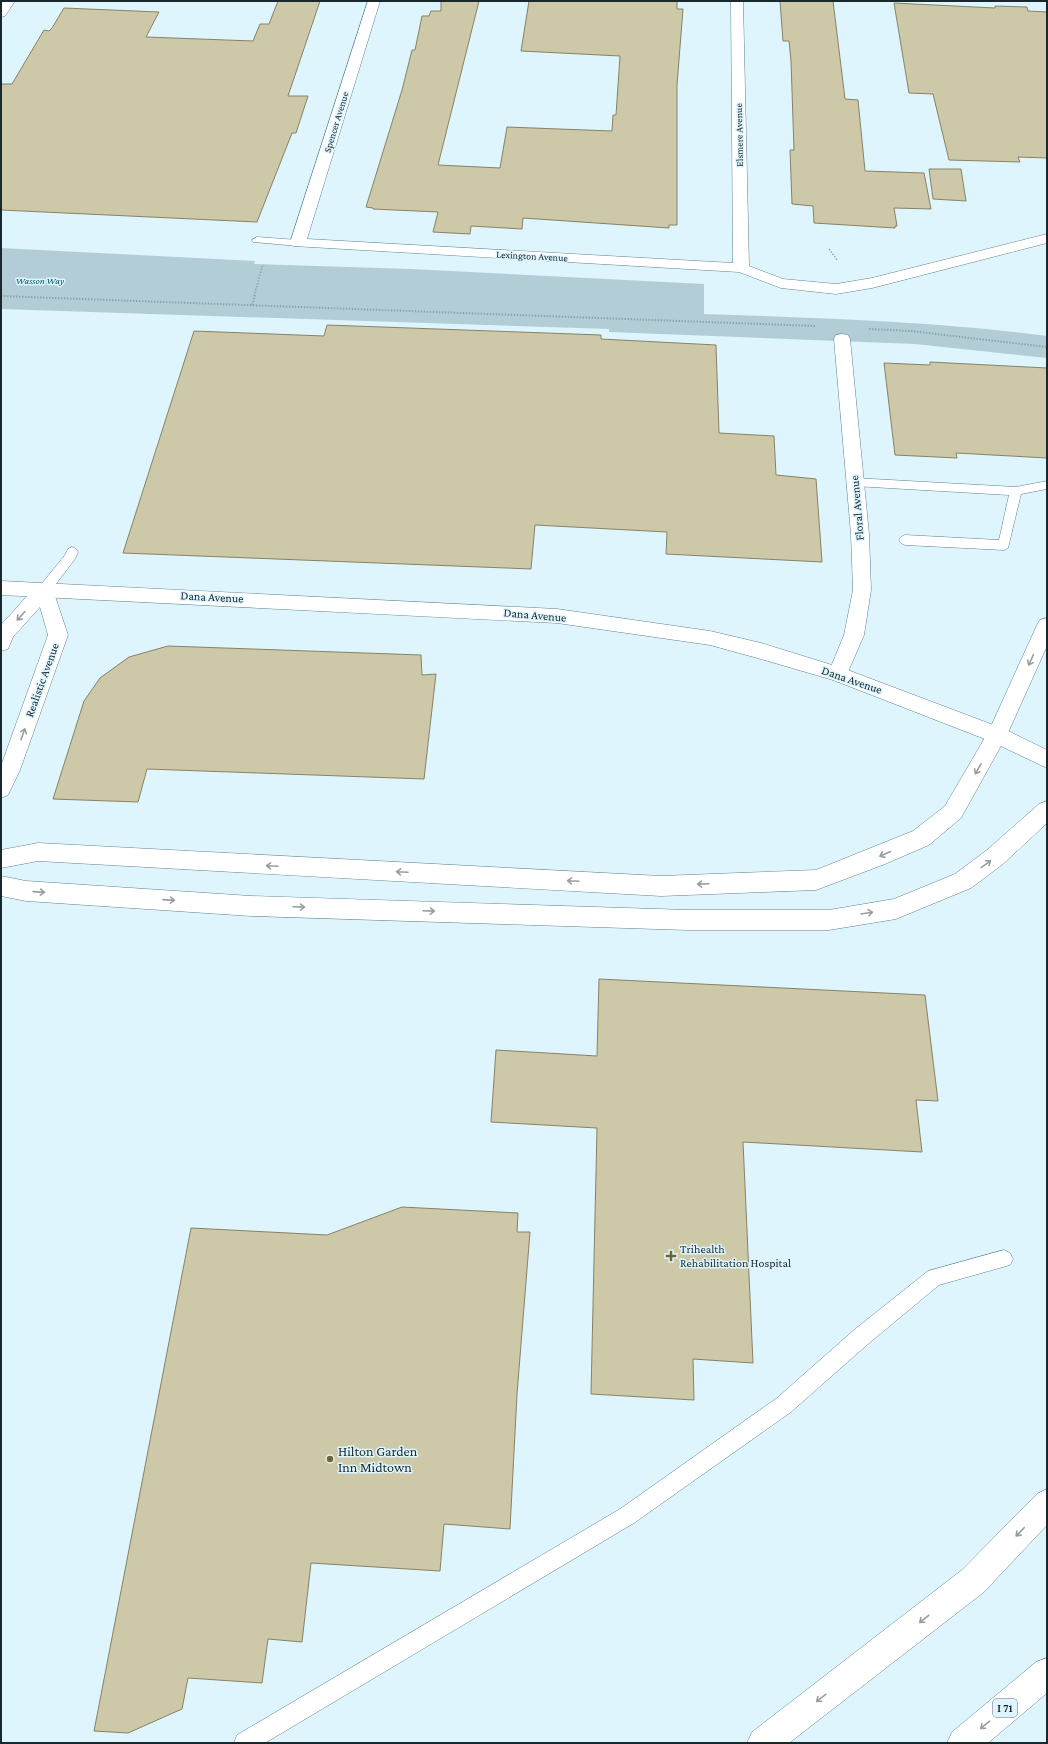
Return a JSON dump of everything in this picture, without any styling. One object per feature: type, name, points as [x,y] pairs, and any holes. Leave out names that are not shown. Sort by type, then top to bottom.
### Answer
[{"type":"main road","points":[[1,13],[9,1]]},
{"type":"main road","name":"Spencer Avenue","points":[[298,243],[374,1]]},
{"type":"main road","name":"Elsmere Avenue","points":[[736,1],[742,268]]},
{"type":"main road","name":"Lexington Avenue","points":[[298,243],[742,268],[781,284],[836,289],[872,283],[1047,238]]},
{"type":"main road","name":"Floral Avenue","points":[[838,674],[854,634],[862,590],[860,534],[842,339]]},
{"type":"main road","name":"Dana Avenue","points":[[1,588],[557,616],[710,638],[761,651],[838,674],[944,713],[997,735],[1047,760]]},
{"type":"main road","points":[[1,644],[4,634],[44,590]]},
{"type":"main road","name":"Realistic Avenue","points":[[1,789],[10,770],[58,635],[44,590]]},
{"type":"main road","points":[[1,860],[38,852],[661,886],[816,880],[878,857],[921,838],[953,812],[997,735],[1047,624]]},
{"type":"main road","points":[[1,886],[26,891],[251,906],[688,920],[829,920],[896,909],[963,881],[995,857],[1047,810]]},
{"type":"main road","points":[[763,1743],[973,1581],[1047,1504]]},
{"type":"main road","name":"I 71","points":[[963,1743],[1047,1673]]},
{"type":"lane","name":"Lexington Avenue","points":[[257,240],[298,243]]},
{"type":"lane","points":[[854,482],[1016,491],[1047,485]]},
{"type":"lane","points":[[905,540],[1004,545],[1016,491]]},
{"type":"lane","points":[[44,590],[71,556],[72,552]]},
{"type":"lane","points":[[245,1743],[627,1516],[784,1405],[861,1337],[934,1278],[1004,1259]]},
{"type":"path","points":[[829,248],[840,264]]},
{"type":"path","points":[[1,296],[820,327]]},
{"type":"path","points":[[864,329],[912,331],[1047,347]]},
{"type":"green space","name":"Wasson Way","points":[[1,248],[255,261],[254,264],[411,269],[704,284],[704,314],[918,324],[1047,336],[1047,358],[915,344],[609,332],[609,329],[1,309]]},
{"type":"building","points":[[278,1],[320,1],[288,96],[308,96],[296,133],[292,133],[257,222],[1,210],[1,84],[12,84],[44,30],[49,31],[52,28],[64,8],[159,12],[146,37],[253,41],[260,24],[269,24]]},
{"type":"building","points":[[441,1],[479,1],[438,165],[500,168],[507,127],[612,131],[613,115],[616,115],[620,56],[521,51],[529,1],[677,1],[677,9],[683,9],[677,85],[677,225],[669,225],[669,228],[523,218],[522,229],[471,226],[470,234],[433,232],[438,212],[373,209],[366,207],[402,90],[412,50],[415,50],[422,16],[429,16],[431,11],[441,11]]},
{"type":"building","points":[[780,1],[833,1],[845,99],[858,100],[865,171],[924,173],[931,209],[894,208],[897,226],[895,226],[895,228],[814,223],[813,206],[792,204],[790,150],[794,150],[791,61],[789,41],[783,41]]},
{"type":"building","points":[[894,3],[995,8],[995,6],[1027,7],[1028,11],[1047,12],[1047,158],[1018,157],[1020,162],[949,160],[933,94],[909,93]]},
{"type":"building","points":[[929,169],[961,169],[966,201],[933,199]]},
{"type":"building","points":[[327,325],[601,335],[601,339],[716,345],[719,433],[774,436],[776,475],[816,479],[822,562],[666,554],[667,532],[535,525],[531,569],[123,553],[194,331],[324,336]]},
{"type":"building","points":[[930,362],[1047,368],[1047,458],[956,453],[957,458],[895,455],[884,363],[930,365]]},
{"type":"building","points":[[168,646],[421,655],[422,675],[436,674],[424,779],[147,769],[138,802],[53,799],[84,701],[100,678],[129,657]]},
{"type":"building","name":"Trihealth Rehabilitation Hospital","points":[[599,979],[925,995],[938,1101],[916,1100],[922,1152],[743,1142],[753,1363],[693,1359],[694,1400],[591,1394],[597,1128],[491,1122],[496,1050],[597,1056]]},
{"type":"building","name":"Hilton Garden Inn Midtown","points":[[402,1207],[518,1213],[517,1232],[530,1232],[517,1394],[510,1529],[444,1524],[440,1571],[311,1563],[302,1642],[268,1639],[262,1683],[188,1678],[182,1709],[128,1733],[94,1731],[191,1228],[327,1235]]},
{"type":"place","name":"Trihealth Rehabilitation Hospital","points":[[671,1256]]},
{"type":"place","name":"Hilton Garden Inn Midtown","points":[[330,1459]]}]
